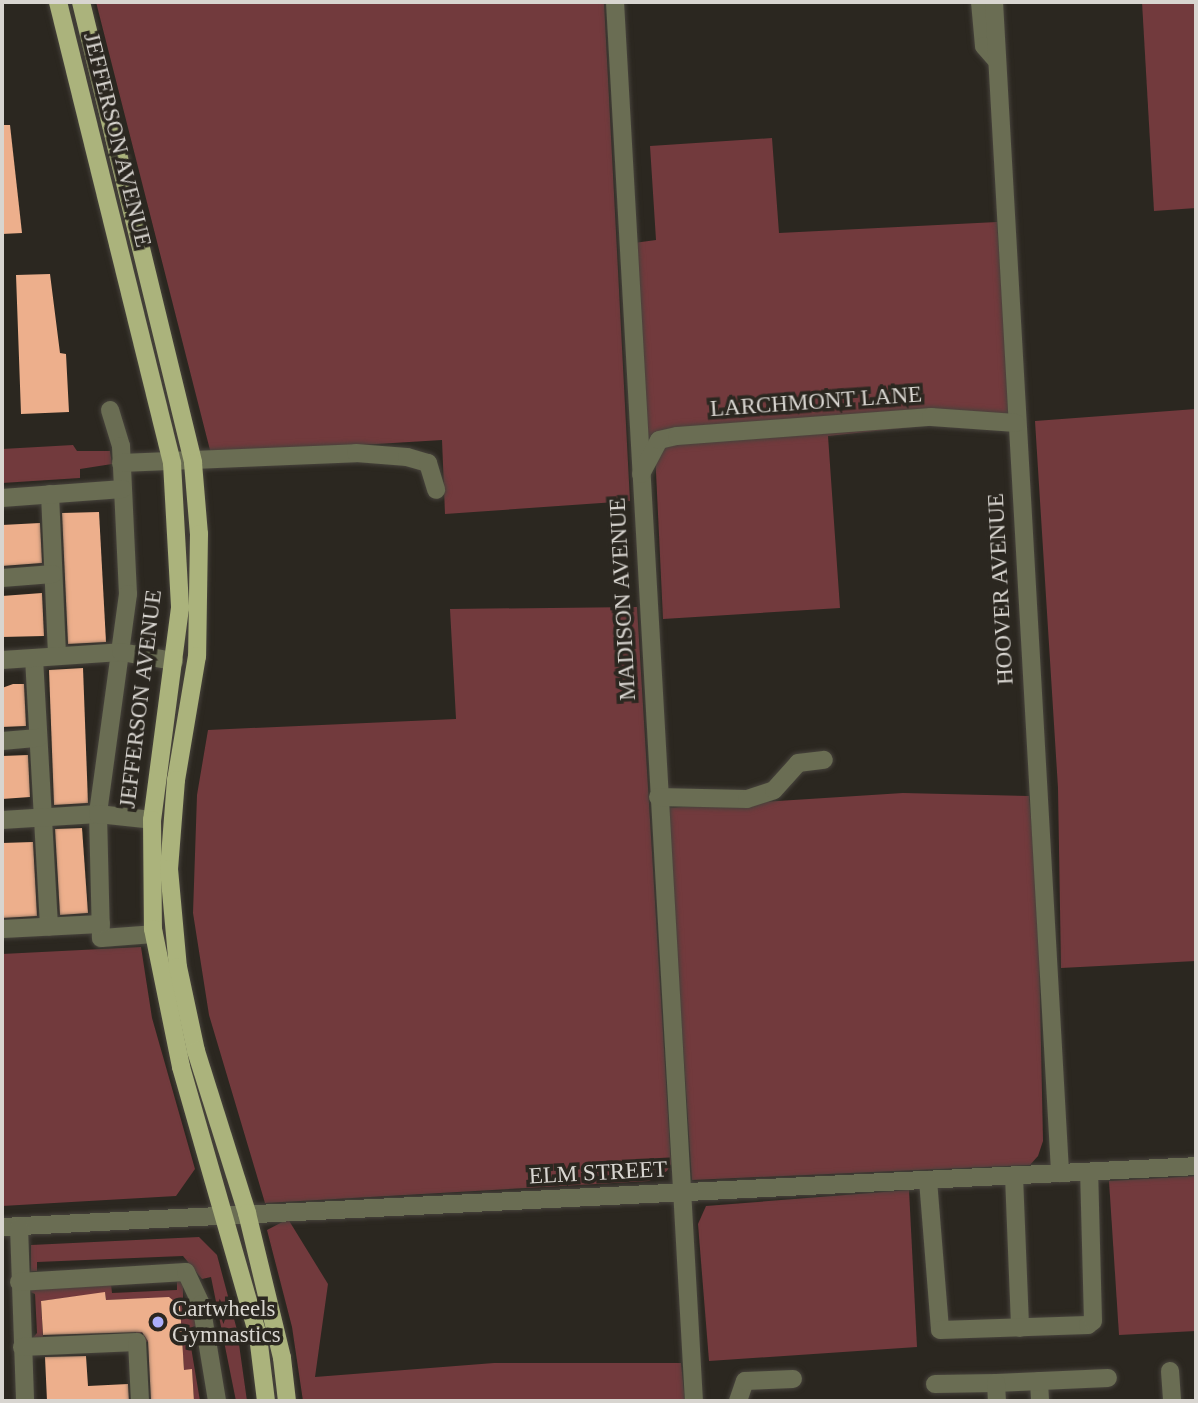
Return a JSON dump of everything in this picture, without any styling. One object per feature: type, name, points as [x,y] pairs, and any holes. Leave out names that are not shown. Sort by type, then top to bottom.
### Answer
[{"type":"main road","name":"JEFFERSON AVENUE","points":[[58,2],[172,463],[180,608],[152,820],[154,934],[180,1067],[258,1336],[266,1401]]},
{"type":"main road","name":"JEFFERSON AVENUE","points":[[81,2],[193,463],[200,534],[197,656],[176,780],[172,916],[196,1051],[247,1213],[282,1357],[287,1401]]},
{"type":"main road","points":[[77,81],[91,93],[100,132],[124,178]]},
{"type":"main road","points":[[152,820],[160,831],[162,884],[172,916]]},
{"type":"street","name":"MADISON AVENUE","points":[[615,2],[694,1401]]},
{"type":"street","points":[[980,2],[984,46],[996,61]]},
{"type":"street","name":"HOOVER AVENUE","points":[[994,2],[1060,1173]]},
{"type":"street","points":[[110,410],[121,463],[128,594],[98,814],[102,938],[154,934]]},
{"type":"street","name":"LARCHMONT LANE","points":[[640,474],[659,440],[677,436],[850,427],[932,417],[1016,423]]},
{"type":"street","points":[[121,463],[193,463],[356,453],[407,457],[428,463],[436,490]]},
{"type":"street","points":[[2,498],[123,489]]},
{"type":"street","points":[[50,494],[57,656]]},
{"type":"street","points":[[2,578],[53,575]]},
{"type":"street","points":[[2,660],[121,652],[174,661]]},
{"type":"street","points":[[34,658],[49,927]]},
{"type":"street","points":[[2,741],[38,738]]},
{"type":"street","points":[[658,797],[747,799],[774,790],[798,763],[824,760]]},
{"type":"street","points":[[2,820],[98,814],[152,820]]},
{"type":"street","points":[[2,929],[101,924]]},
{"type":"street","name":"ELM STREET","points":[[10,1227],[1196,1166]]},
{"type":"street","points":[[928,1180],[938,1327],[943,1332],[1093,1321],[1089,1172]]},
{"type":"street","points":[[1014,1176],[1020,1328]]},
{"type":"street","points":[[10,1227],[19,1282],[25,1401]]},
{"type":"street","points":[[19,1282],[186,1272],[201,1304],[217,1401]]},
{"type":"street","points":[[22,1347],[136,1342],[140,1401]]},
{"type":"street","points":[[1170,1371],[1172,1401]]},
{"type":"street","points":[[935,1384],[996,1392],[1040,1381],[1108,1378]]},
{"type":"street","points":[[738,1401],[745,1381],[793,1379]]},
{"type":"street","points":[[1040,1381],[1040,1401]]},
{"type":"shaded area","points":[[96,2],[604,2],[630,501],[445,514],[442,440],[211,454]]},
{"type":"shaded area","points":[[1142,2],[1196,2],[1196,208],[1154,211]]},
{"type":"shaded area","points":[[772,138],[779,233],[997,222],[1010,409],[1007,417],[828,436],[840,608],[663,619],[655,451],[648,444],[634,243],[656,240],[650,146]]},
{"type":"shaded area","points":[[1196,409],[1196,961],[1061,968],[1058,788],[1035,421]]},
{"type":"shaded area","points":[[73,445],[77,451],[110,451],[112,464],[80,469],[80,478],[2,483],[2,449]]},
{"type":"shaded area","points":[[637,607],[671,1164],[667,1171],[649,1181],[265,1203],[209,1015],[193,913],[197,795],[208,730],[456,719],[450,609]]},
{"type":"shaded area","points":[[903,793],[1029,796],[1038,902],[1043,1141],[1038,1156],[1030,1165],[692,1180],[667,808]]},
{"type":"shaded area","points":[[141,947],[152,1018],[195,1169],[176,1196],[2,1206],[2,954]]},
{"type":"shaded area","points":[[1196,1176],[1196,1331],[1119,1335],[1109,1181]]},
{"type":"shaded area","points":[[909,1190],[917,1347],[709,1361],[698,1224],[706,1206]]},
{"type":"shaded area","points":[[288,1219],[328,1284],[315,1377],[494,1363],[681,1363],[685,1401],[303,1401],[292,1327],[267,1230]]},
{"type":"shaded area","points":[[199,1237],[217,1255],[237,1330],[247,1401],[236,1401],[211,1277],[202,1279],[183,1256],[37,1262],[37,1271],[31,1271],[31,1245]]},
{"type":"shaded area","points":[[183,1280],[183,1304],[193,1305],[197,1325],[188,1329],[200,1401],[194,1401],[192,1370],[184,1370],[182,1340],[144,1342],[143,1333],[136,1333],[134,1299],[106,1300],[105,1293],[41,1301],[43,1339],[31,1340],[37,1333],[35,1294],[26,1290],[111,1284],[112,1293],[177,1290],[177,1282]]},
{"type":"building","points":[[2,125],[10,125],[22,233],[2,234]]},
{"type":"building","points":[[50,274],[60,353],[66,354],[69,412],[21,414],[16,275]]},
{"type":"building","points":[[99,512],[106,642],[68,644],[62,513]]},
{"type":"building","points":[[40,523],[42,563],[2,566],[2,525]]},
{"type":"building","points":[[42,593],[44,636],[2,637],[2,596]]},
{"type":"building","points":[[83,668],[88,803],[54,805],[49,670]]},
{"type":"building","points":[[24,684],[26,726],[2,727],[2,688]]},
{"type":"building","points":[[28,755],[30,797],[2,799],[2,756]]},
{"type":"building","points":[[82,828],[88,913],[60,915],[55,829]]},
{"type":"building","points":[[33,842],[37,916],[2,918],[2,843]]},
{"type":"building","points":[[105,1292],[106,1300],[169,1297],[180,1306],[184,1370],[192,1369],[194,1401],[151,1401],[148,1341],[142,1332],[43,1335],[41,1301]]},
{"type":"building","points":[[86,1356],[88,1386],[128,1384],[129,1401],[47,1401],[45,1357]]},
{"type":"place","name":"Cartwheels Gymnastics","points":[[158,1322]]}]
